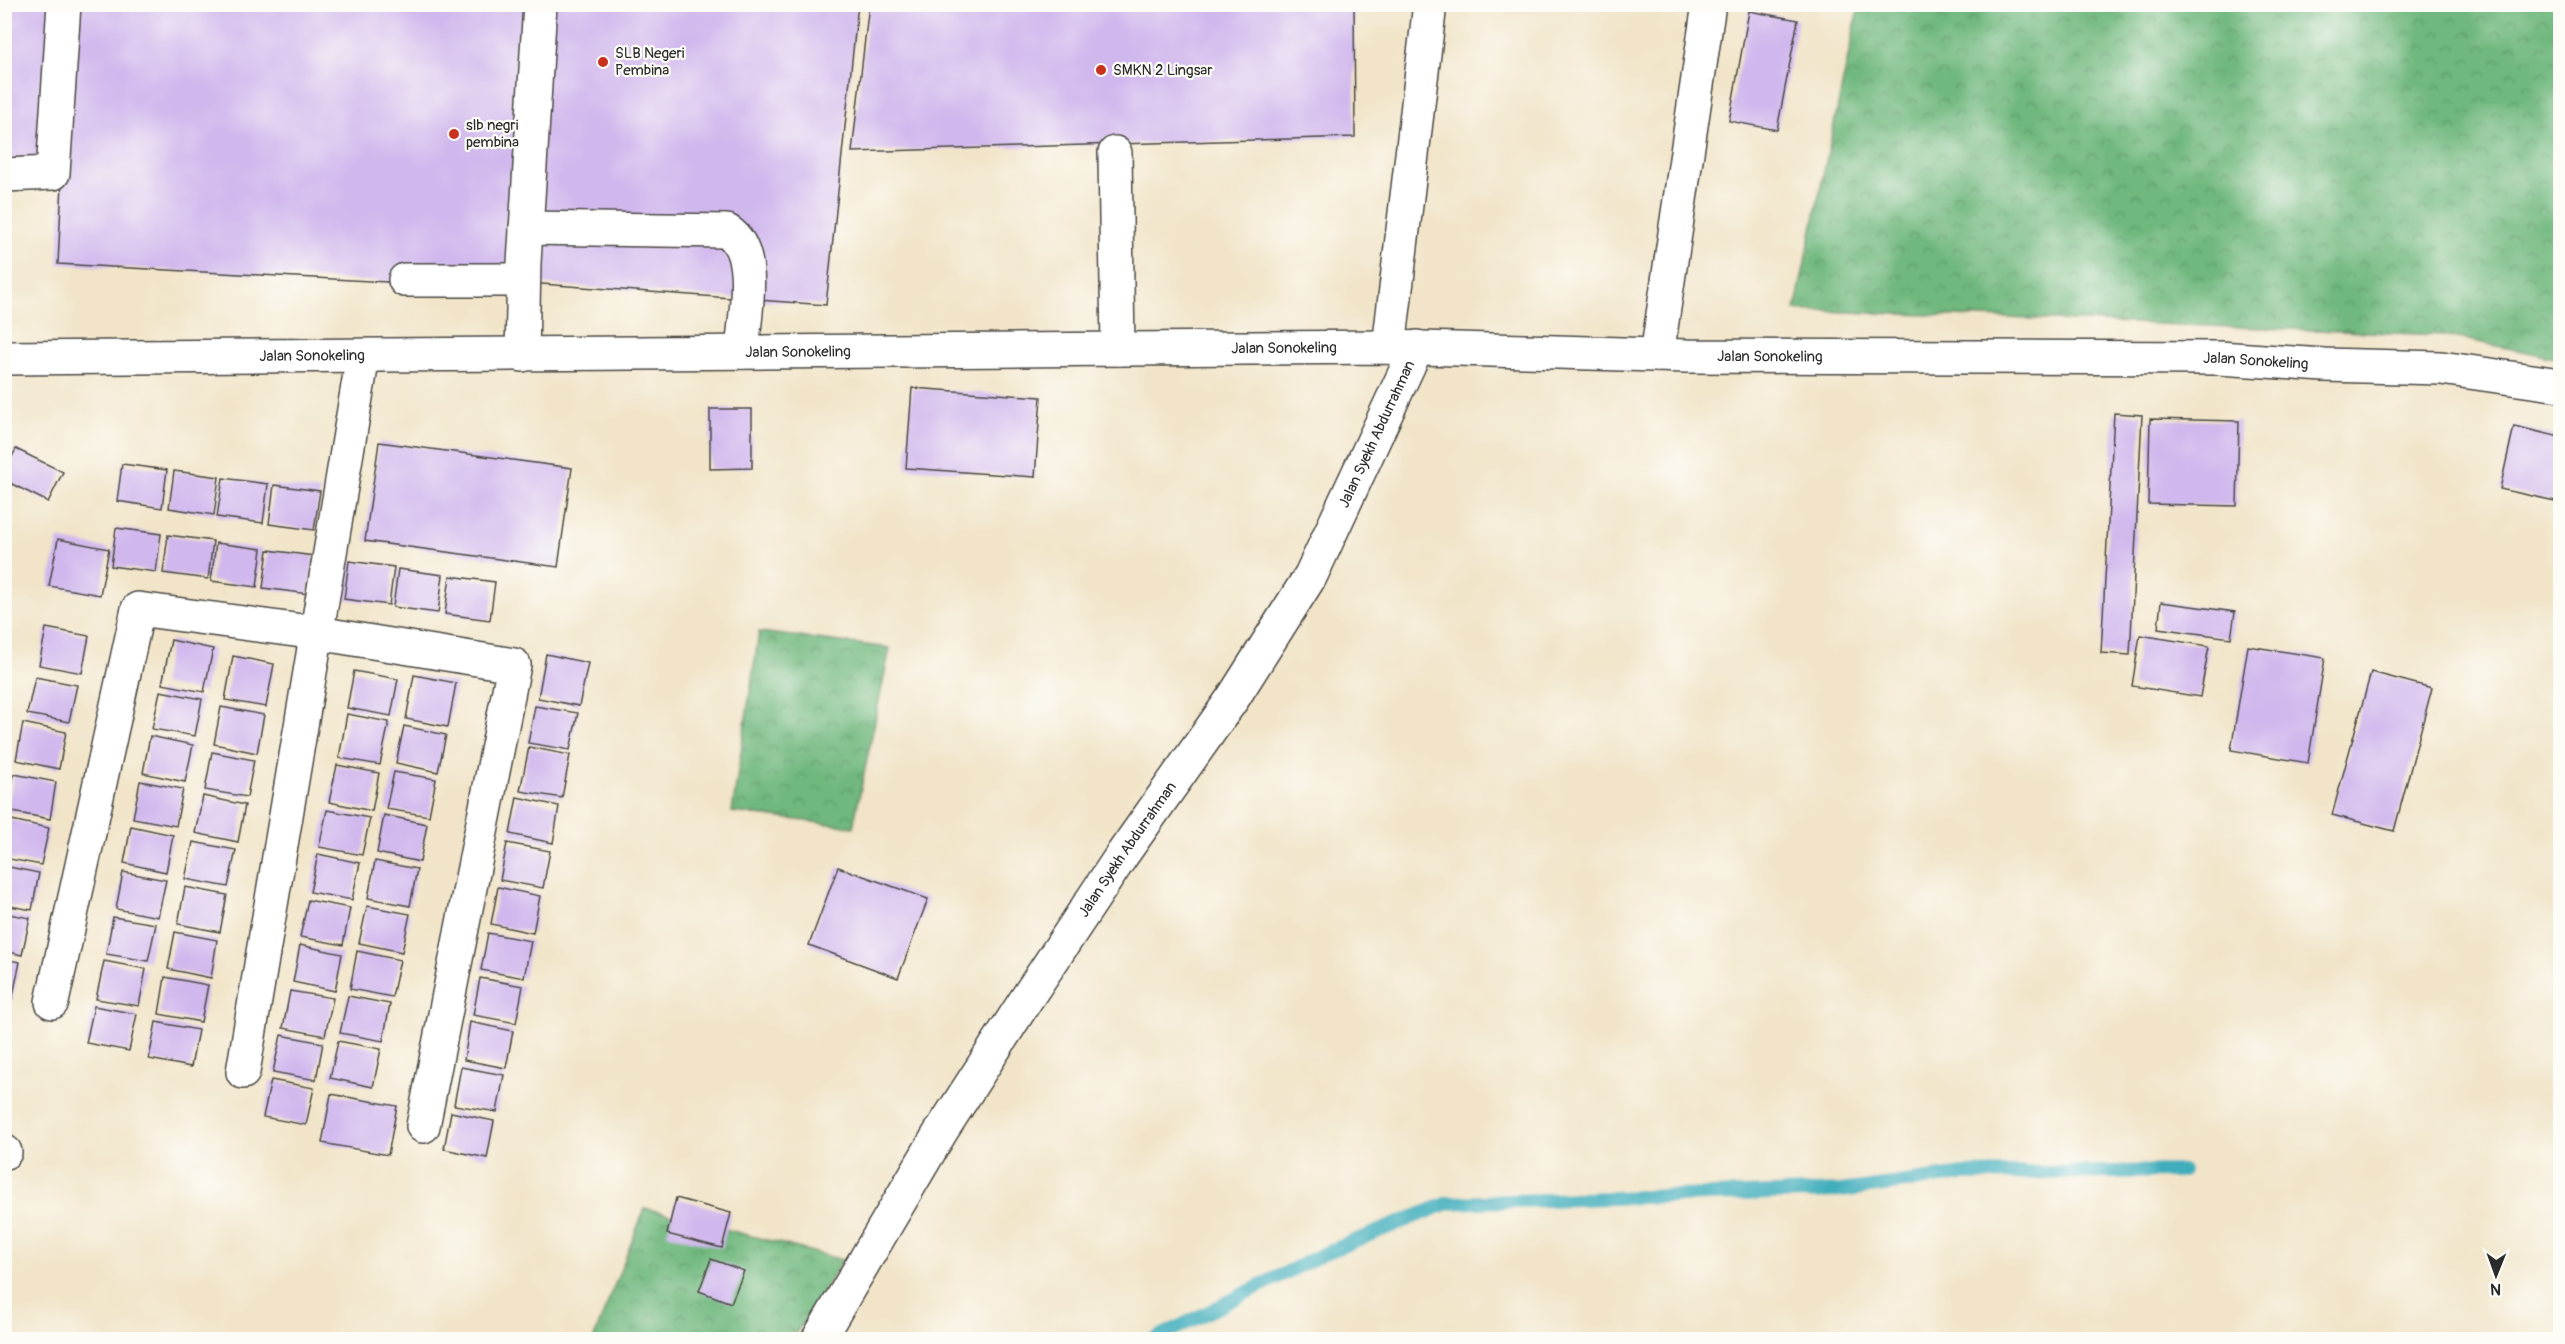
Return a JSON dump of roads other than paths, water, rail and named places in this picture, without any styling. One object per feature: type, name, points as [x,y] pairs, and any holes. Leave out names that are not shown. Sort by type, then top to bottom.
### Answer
[{"type":"street","points":[[4,175],[53,173],[64,4]]},
{"type":"street","points":[[522,355],[523,280],[540,4]]},
{"type":"street","name":"Jalan Syekh Abdurrahman","points":[[818,1340],[940,1133],[1122,855],[1233,698],[1311,574],[1403,347],[1430,4]]},
{"type":"street","points":[[1657,355],[1709,4]]},
{"type":"street","points":[[1115,153],[1118,349]]},
{"type":"street","points":[[526,228],[727,231],[740,242],[748,263],[742,351]]},
{"type":"street","points":[[405,280],[523,280]]},
{"type":"street","name":"Jalan Sonokeling","points":[[4,358],[1403,347],[1657,355],[2219,358],[2324,365],[2441,368],[2560,385]]},
{"type":"street","points":[[243,1072],[363,356]]},
{"type":"street","points":[[52,1002],[138,609],[317,633],[514,665],[423,1126]]},
{"type":"waterway","points":[[1153,1340],[1325,1253],[1448,1203],[1841,1191],[1963,1174],[2182,1171]]},
{"type":"place","name":"SLB Negeri Pembina","points":[[603,62]]},
{"type":"place","name":"SMKN 2 Lingsar","points":[[1101,70]]},
{"type":"place","name":"slb negri pembina","points":[[454,134]]}]
